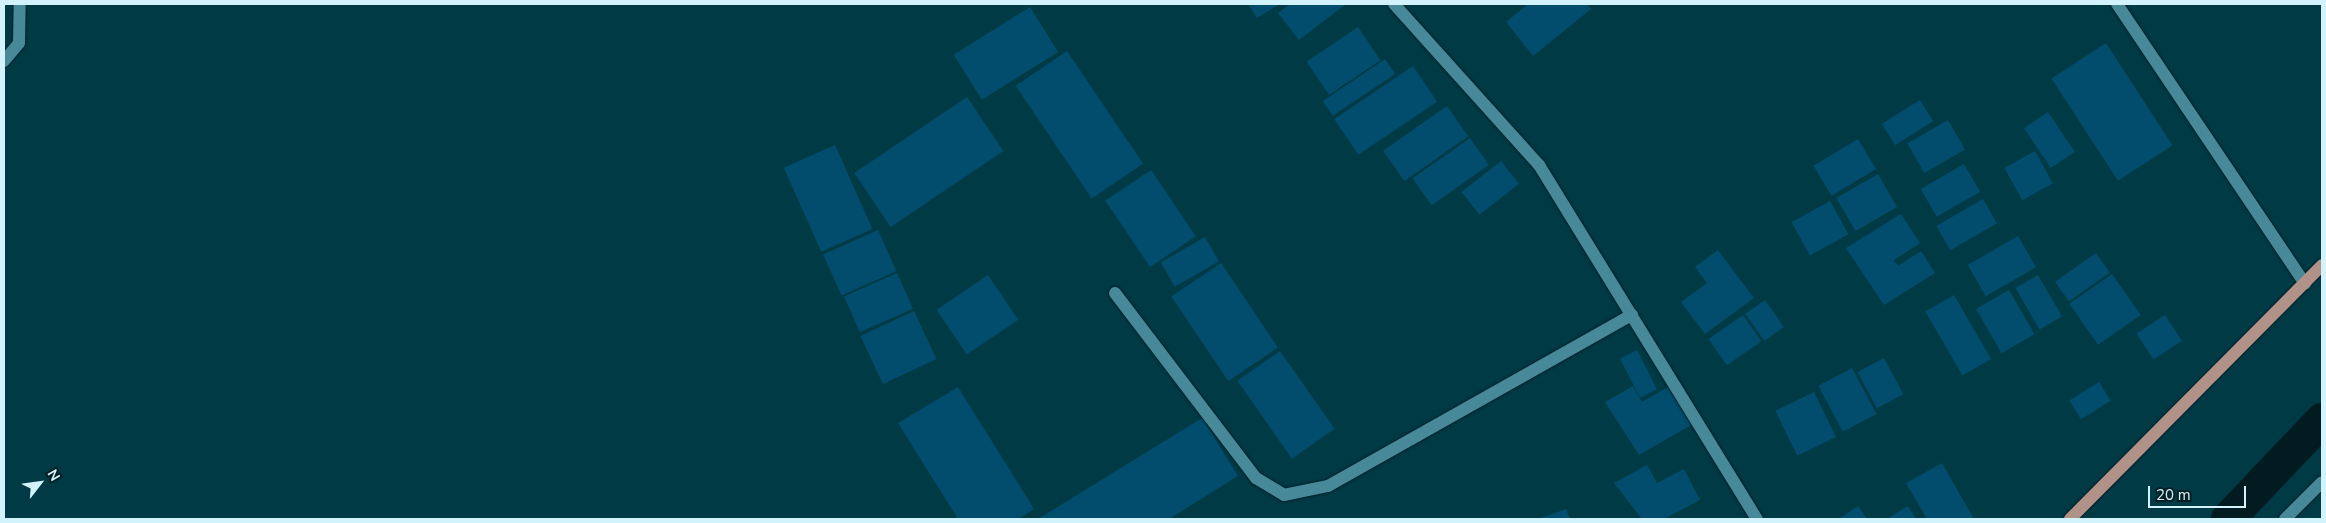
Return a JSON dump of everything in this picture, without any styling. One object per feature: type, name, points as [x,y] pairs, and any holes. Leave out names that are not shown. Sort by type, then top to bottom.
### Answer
[{"type":"main road","points":[[2070,519],[2322,265]]},
{"type":"street","points":[[4,61],[19,43],[20,4]]},
{"type":"street","points":[[1396,4],[1539,165],[1757,519]]},
{"type":"street","points":[[2117,4],[2305,284]]},
{"type":"street","points":[[1115,292],[1256,478],[1284,495],[1328,486],[1632,314]]},
{"type":"street","points":[[2285,519],[2322,482]]},
{"type":"building","points":[[1248,4],[1280,4],[1257,18]]},
{"type":"building","points":[[1290,4],[1346,4],[1299,40],[1278,13]]},
{"type":"building","points":[[1528,4],[1587,4],[1591,9],[1533,56],[1506,22]]},
{"type":"building","points":[[1030,7],[1058,52],[982,100],[954,55]]},
{"type":"building","points":[[1358,27],[1380,60],[1329,95],[1307,62]]},
{"type":"building","points":[[2106,43],[2172,145],[2118,181],[2051,78]]},
{"type":"building","points":[[1067,51],[1143,164],[1092,198],[1016,86]]},
{"type":"building","points":[[1385,59],[1395,74],[1333,116],[1323,101]]},
{"type":"building","points":[[1413,66],[1437,102],[1358,155],[1334,119]]},
{"type":"building","points":[[967,97],[1003,151],[891,227],[854,173]]},
{"type":"building","points":[[1920,100],[1933,121],[1895,145],[1882,124]]},
{"type":"building","points":[[1447,106],[1468,136],[1404,181],[1383,151]]},
{"type":"building","points":[[2048,112],[2075,152],[2051,168],[2024,128]]},
{"type":"building","points":[[1948,120],[1965,149],[1924,173],[1907,144]]},
{"type":"building","points":[[1470,138],[1489,165],[1432,205],[1413,178]]},
{"type":"building","points":[[1858,139],[1876,169],[1831,196],[1813,166]]},
{"type":"building","points":[[835,145],[872,229],[821,252],[784,168]]},
{"type":"building","points":[[2035,151],[2053,183],[2022,200],[2004,168]]},
{"type":"building","points":[[1501,161],[1519,184],[1479,215],[1462,192]]},
{"type":"building","points":[[1964,164],[1980,192],[1937,217],[1921,189]]},
{"type":"building","points":[[1151,170],[1196,236],[1150,267],[1105,201]]},
{"type":"building","points":[[1878,174],[1897,207],[1855,231],[1836,198]]},
{"type":"building","points":[[1983,199],[1997,223],[1950,250],[1936,226]]},
{"type":"building","points":[[1830,201],[1848,234],[1810,256],[1792,222]]},
{"type":"building","points":[[1901,214],[1920,243],[1894,260],[1898,266],[1921,251],[1935,273],[1884,305],[1846,248]]},
{"type":"building","points":[[878,230],[896,271],[841,296],[823,254]]},
{"type":"building","points":[[2018,236],[2036,267],[1986,296],[1968,265]]},
{"type":"building","points":[[1205,237],[1219,261],[1175,287],[1161,262]]},
{"type":"building","points":[[1718,250],[1754,298],[1705,334],[1681,302],[1707,283],[1695,267]]},
{"type":"building","points":[[2096,253],[2110,273],[2069,301],[2055,282]]},
{"type":"building","points":[[1221,263],[1278,348],[1228,381],[1171,297]]},
{"type":"building","points":[[897,273],[913,309],[860,332],[844,297]]},
{"type":"building","points":[[2112,274],[2141,315],[2098,345],[2069,304]]},
{"type":"building","points":[[988,275],[1018,320],[967,354],[937,310]]},
{"type":"building","points":[[2038,275],[2062,317],[2039,330],[2015,288]]},
{"type":"building","points":[[2009,290],[2034,334],[2002,353],[1976,309]]},
{"type":"building","points":[[1954,295],[1991,359],[1962,376],[1925,312]]},
{"type":"building","points":[[1765,300],[1784,327],[1764,341],[1745,314]]},
{"type":"building","points":[[914,311],[936,359],[883,384],[861,336]]},
{"type":"building","points":[[1743,315],[1761,341],[1727,365],[1709,339]]},
{"type":"building","points":[[2165,315],[2182,341],[2153,360],[2136,334]]},
{"type":"building","points":[[1637,350],[1657,389],[1640,398],[1620,359]]},
{"type":"building","points":[[1280,351],[1334,429],[1292,459],[1237,381]]},
{"type":"building","points":[[1884,358],[1903,394],[1877,408],[1858,372]]},
{"type":"building","points":[[1852,368],[1876,414],[1843,432],[1818,386]]},
{"type":"building","points":[[2099,382],[2111,401],[2081,419],[2069,401]]},
{"type":"building","points":[[1633,386],[1642,402],[1668,387],[1691,425],[1639,455],[1605,402]]},
{"type":"building","points":[[958,387],[1034,509],[1018,519],[958,519],[898,423]]},
{"type":"building","points":[[1814,392],[1836,437],[1797,456],[1775,411]]},
{"type":"building","points":[[1202,418],[1238,476],[1169,519],[1038,519]]},
{"type":"building","points":[[1942,463],[1974,519],[1927,519],[1906,483]]},
{"type":"building","points":[[1647,465],[1657,483],[1684,469],[1700,500],[1664,519],[1642,519],[1614,483]]},
{"type":"building","points":[[1858,506],[1867,519],[1839,519]]},
{"type":"building","points":[[1908,506],[1916,519],[1887,519]]},
{"type":"building","points":[[1566,509],[1570,519],[1538,519]]},
{"type":"waterway","points":[[2228,519],[2322,420]]}]
